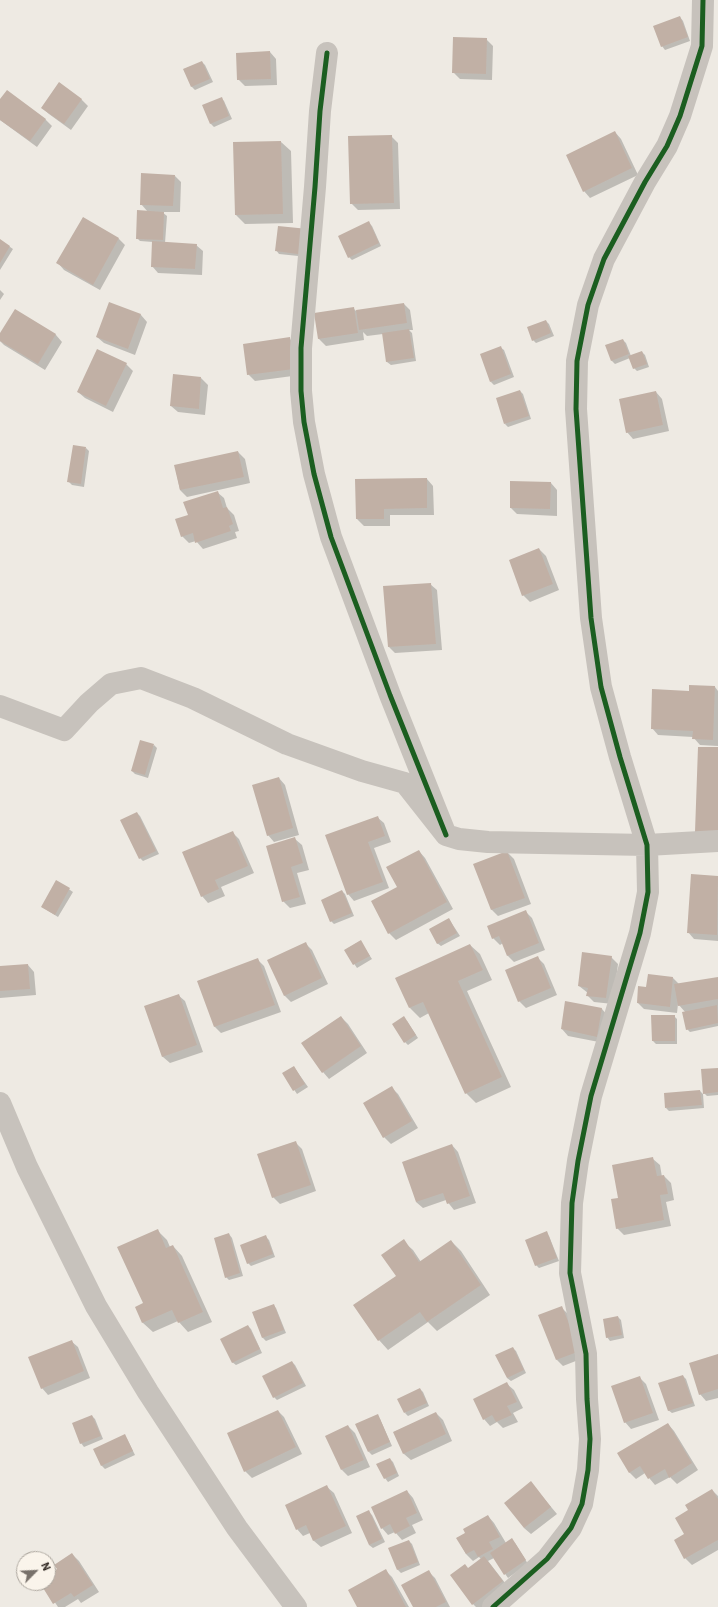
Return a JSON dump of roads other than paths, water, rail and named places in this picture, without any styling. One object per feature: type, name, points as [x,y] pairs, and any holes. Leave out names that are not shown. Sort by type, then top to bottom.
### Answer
[{"type":"street","points":[[492,1607],[547,1559],[571,1528],[582,1504],[588,1470],[590,1439],[586,1354],[570,1273],[572,1203],[578,1160],[591,1096],[640,933],[648,892],[647,845],[620,757],[601,687],[591,618],[576,409],[577,361],[588,305],[604,259],[645,182],[667,146],[680,116],[702,46],[703,0]]},
{"type":"street","points":[[326,53],[301,348],[301,391],[304,422],[314,474],[331,537],[390,695],[446,835]]},
{"type":"street","points":[[0,706],[64,730],[89,703],[111,684],[141,678],[193,698],[288,744],[362,771],[405,783],[446,835],[459,839],[488,842],[647,845],[718,841]]},
{"type":"street","points":[[0,1103],[27,1167],[96,1306],[148,1392],[233,1522],[296,1607]]}]
